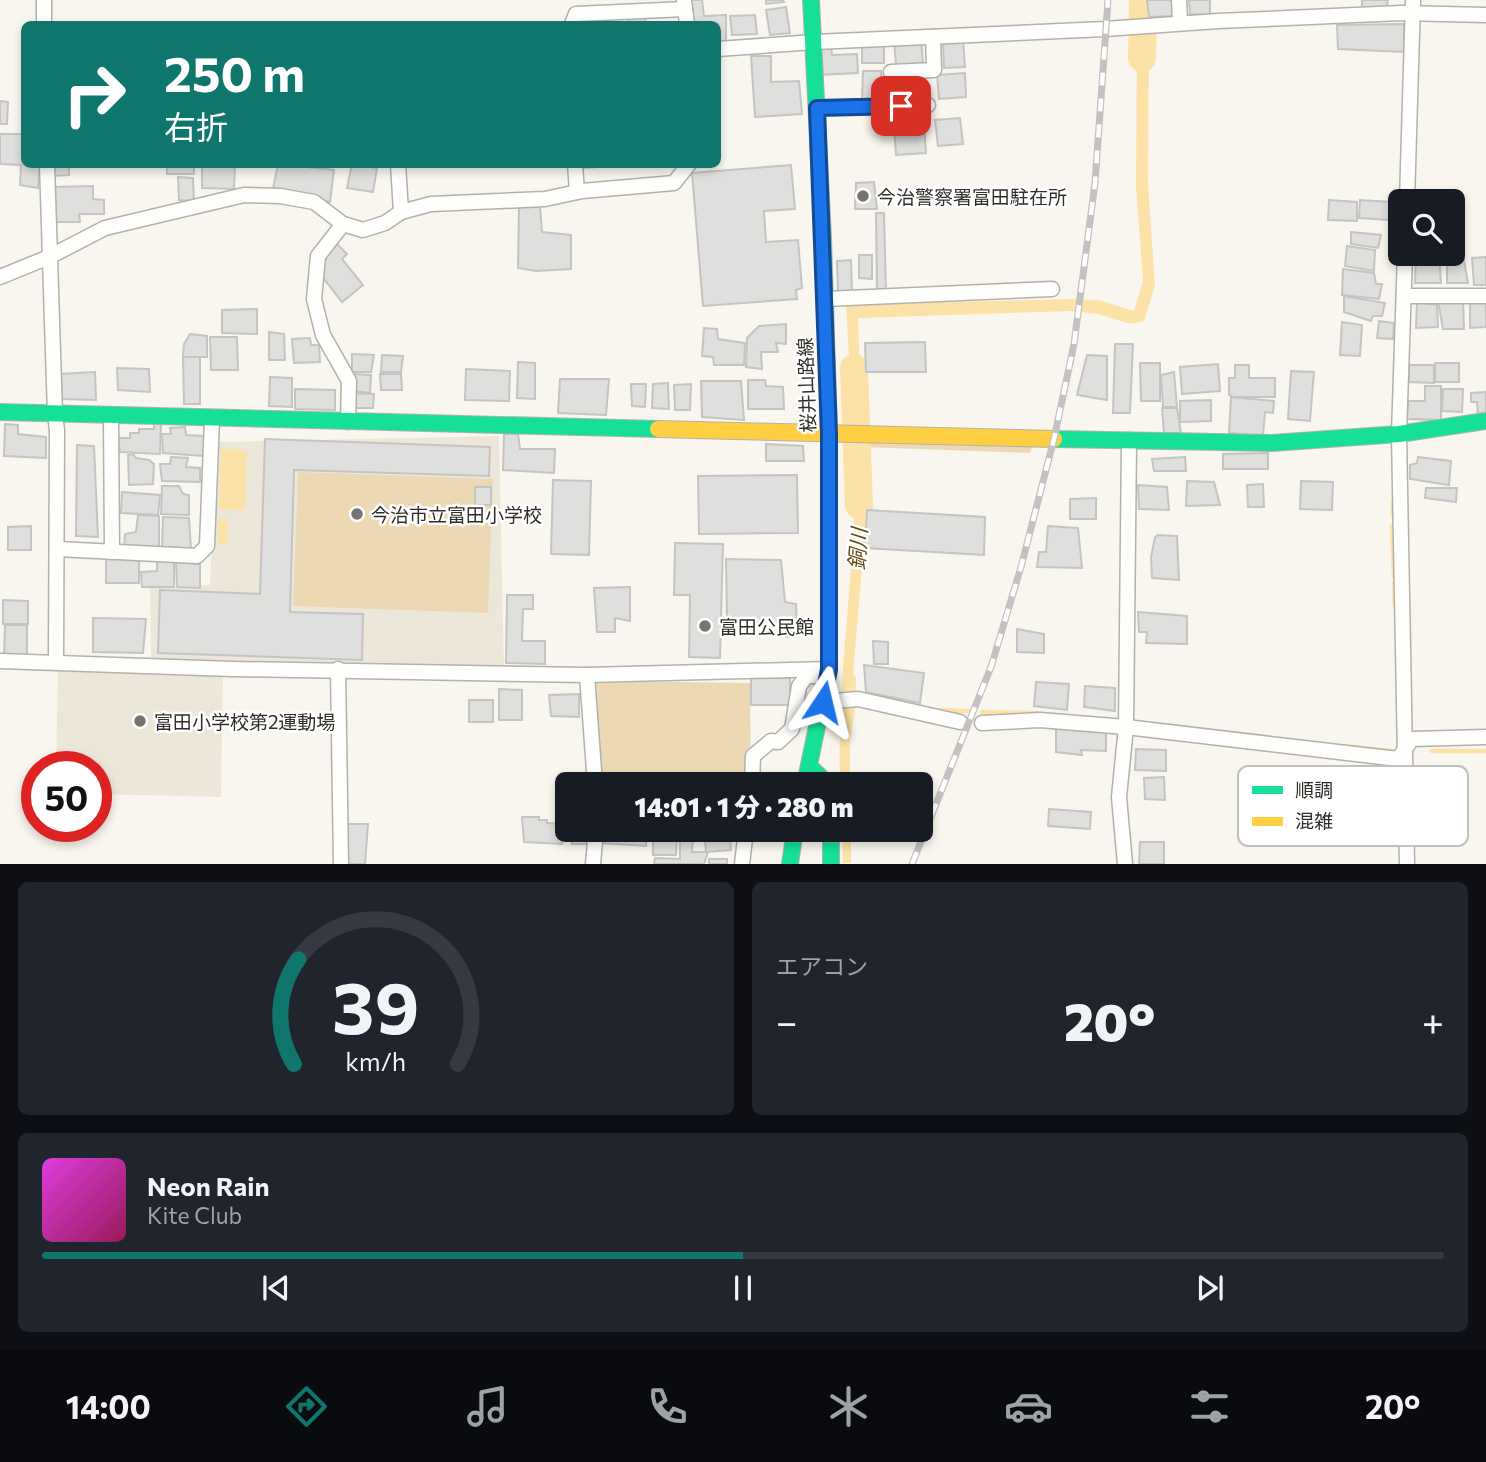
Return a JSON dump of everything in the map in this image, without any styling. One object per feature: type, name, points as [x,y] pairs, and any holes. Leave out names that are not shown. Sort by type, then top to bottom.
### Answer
[{"type":"street","points":[[44,0],[44,21]]},
{"type":"street","name":"桜井山路線","points":[[809,772],[828,673],[829,434],[811,0]]},
{"type":"street","points":[[1179,0],[1180,23]]},
{"type":"street","points":[[573,21],[576,14],[685,4]]},
{"type":"street","points":[[721,49],[1401,13],[1414,7],[1486,15]]},
{"type":"street","points":[[1407,189],[1414,7]]},
{"type":"street","points":[[891,72],[934,70],[933,37]]},
{"type":"street","points":[[817,108],[928,105]]},
{"type":"street","points":[[47,168],[57,430],[56,661]]},
{"type":"street","points":[[398,168],[401,212]]},
{"type":"street","points":[[575,168],[577,192]]},
{"type":"street","points":[[0,277],[49,257],[105,228],[244,195],[280,196],[314,202],[343,224],[363,230],[385,223],[401,212],[431,204],[545,199],[577,192],[674,183],[686,168]]},
{"type":"street","points":[[343,224],[318,256],[314,299],[323,335],[349,382],[348,422]]},
{"type":"street","points":[[1405,266],[1399,434],[1406,766]]},
{"type":"street","points":[[825,299],[1052,289]]},
{"type":"street","points":[[1404,296],[1486,296]]},
{"type":"street","points":[[0,412],[1272,443],[1399,434],[1486,421]]},
{"type":"street","points":[[111,416],[111,552]]},
{"type":"street","points":[[57,549],[197,556],[206,546],[212,419]]},
{"type":"street","points":[[1125,863],[1119,797],[1126,727],[1129,440]]},
{"type":"street","points":[[0,661],[232,669],[587,675],[828,673]]},
{"type":"street","points":[[338,669],[341,863]]},
{"type":"street","points":[[752,772],[752,756],[771,741],[778,742],[792,729],[799,687],[807,676],[828,673]]},
{"type":"street","points":[[587,675],[594,772]]},
{"type":"street","points":[[823,702],[858,699],[960,722]]},
{"type":"street","points":[[982,723],[1040,720],[1126,727],[1398,759],[1412,739],[1486,737]]},
{"type":"street","points":[[810,767],[815,772]]},
{"type":"street","points":[[593,863],[595,842]]},
{"type":"street","points":[[742,863],[745,842]]},
{"type":"street","points":[[790,863],[793,842]]},
{"type":"street","points":[[831,842],[831,863]]},
{"type":"shaded area","name":"今治市立富田小学校","points":[[499,436],[504,670],[347,668],[151,659],[150,588],[210,585],[216,442]]},
{"type":"shaded area","points":[[860,437],[1034,442],[1030,453],[861,447]]},
{"type":"shaded area","points":[[298,472],[493,479],[488,613],[293,606]]},
{"type":"shaded area","name":"富田小学校第2運動場","points":[[58,671],[223,675],[221,797],[112,794],[112,751],[56,751]]},
{"type":"shaded area","points":[[596,681],[750,683],[751,772],[601,772]]},
{"type":"water","points":[[1137,30],[1149,32],[1148,184],[1155,286],[1144,321],[1131,324],[1098,314],[1071,311],[858,318],[861,407],[852,406],[846,305],[1069,299],[1099,300],[1134,311],[1143,280],[1136,186]]},
{"type":"water","points":[[221,449],[247,450],[245,510],[219,509]]},
{"type":"water","points":[[855,467],[866,467],[865,533],[853,674],[856,677],[855,710],[850,739],[850,772],[840,772],[841,705]]},
{"type":"water","points":[[218,519],[228,520],[228,543],[218,543]]},
{"type":"water","points":[[842,842],[851,842],[851,863],[843,863]]},
{"type":"building","points":[[689,0],[702,0],[704,16],[726,15],[726,43],[721,44],[721,21],[692,21]]},
{"type":"building","points":[[766,0],[783,0],[784,2],[766,4]]},
{"type":"building","points":[[1147,0],[1172,0],[1173,16],[1149,17]]},
{"type":"building","points":[[1189,0],[1210,0],[1210,15],[1190,14]]},
{"type":"building","points":[[1362,0],[1388,0],[1386,10],[1362,9]]},
{"type":"building","points":[[786,7],[790,33],[770,35],[766,10]]},
{"type":"building","points":[[628,15],[645,15],[646,21],[629,21]]},
{"type":"building","points":[[755,15],[757,34],[732,35],[730,16]]},
{"type":"building","points":[[1404,24],[1404,52],[1338,49],[1337,25]]},
{"type":"building","points":[[921,38],[923,63],[896,65],[894,40]]},
{"type":"building","points":[[963,40],[965,67],[944,68],[943,41]]},
{"type":"building","points":[[862,42],[884,42],[884,63],[862,63]]},
{"type":"building","points":[[831,44],[832,55],[857,54],[858,73],[818,75],[816,45]]},
{"type":"building","points":[[751,56],[771,56],[771,82],[799,81],[802,114],[755,117]]},
{"type":"building","points":[[863,71],[881,71],[882,99],[862,100]]},
{"type":"building","points":[[965,73],[966,97],[939,99],[937,75]]},
{"type":"building","points":[[925,75],[926,99],[894,100],[893,76]]},
{"type":"building","points":[[0,101],[8,102],[7,124],[0,124]]},
{"type":"building","points":[[960,118],[963,144],[938,146],[935,120]]},
{"type":"building","points":[[924,125],[926,153],[896,155],[894,126]]},
{"type":"building","points":[[0,134],[21,134],[21,165],[0,164]]},
{"type":"building","points":[[21,165],[21,168],[40,168],[38,188],[20,185]]},
{"type":"building","points":[[791,165],[795,209],[764,211],[766,242],[798,240],[802,288],[796,290],[797,299],[703,306],[692,173]]},
{"type":"building","points":[[53,168],[69,168],[69,175],[53,176]]},
{"type":"building","points":[[167,168],[194,168],[194,174],[167,174]]},
{"type":"building","points":[[202,168],[235,168],[234,189],[202,188]]},
{"type":"building","points":[[277,168],[334,170],[330,202],[273,189]]},
{"type":"building","points":[[351,168],[377,168],[373,192],[347,188]]},
{"type":"building","points":[[178,177],[193,178],[194,201],[179,200]]},
{"type":"building","points":[[874,182],[877,209],[855,209],[856,183]]},
{"type":"building","points":[[93,186],[93,199],[104,200],[104,214],[79,214],[80,222],[55,222],[54,187]]},
{"type":"building","points":[[1329,200],[1357,202],[1357,221],[1328,220]]},
{"type":"building","points":[[1360,200],[1388,202],[1388,220],[1359,218]]},
{"type":"building","points":[[519,205],[540,206],[542,232],[571,235],[571,269],[536,271],[518,268]]},
{"type":"building","points":[[876,213],[884,213],[886,292],[877,292]]},
{"type":"building","points":[[1351,232],[1381,235],[1378,248],[1351,244]]},
{"type":"building","points":[[336,243],[347,254],[342,259],[363,285],[342,302],[321,275],[329,249]]},
{"type":"building","points":[[1347,246],[1375,250],[1374,271],[1345,266]]},
{"type":"building","points":[[859,255],[872,255],[872,279],[859,278]]},
{"type":"building","points":[[1486,257],[1486,285],[1474,285],[1472,258]]},
{"type":"building","points":[[851,260],[852,293],[838,293],[837,261]]},
{"type":"building","points":[[1416,266],[1440,266],[1441,283],[1415,283]]},
{"type":"building","points":[[1447,266],[1465,266],[1468,283],[1447,283]]},
{"type":"building","points":[[1343,269],[1374,273],[1376,284],[1382,284],[1379,299],[1342,295]]},
{"type":"building","points":[[1344,296],[1385,303],[1382,316],[1373,316],[1371,321],[1344,312]]},
{"type":"building","points":[[1463,299],[1464,329],[1443,329],[1438,301]]},
{"type":"building","points":[[1417,302],[1437,305],[1438,327],[1416,328]]},
{"type":"building","points":[[1486,302],[1486,327],[1470,328],[1470,303]]},
{"type":"building","points":[[257,309],[257,334],[222,333],[222,310]]},
{"type":"building","points":[[1379,321],[1394,323],[1393,339],[1377,338]]},
{"type":"building","points":[[1342,322],[1362,325],[1360,356],[1340,355]]},
{"type":"building","points":[[786,324],[786,344],[776,343],[778,352],[761,352],[762,369],[746,367],[747,338],[759,326]]},
{"type":"building","points":[[704,328],[717,329],[718,339],[745,343],[744,365],[714,365],[713,357],[702,356]]},
{"type":"building","points":[[269,332],[284,334],[285,360],[269,360]]},
{"type":"building","points":[[190,334],[207,336],[207,357],[183,357],[184,344]]},
{"type":"building","points":[[210,337],[237,337],[238,370],[211,370]]},
{"type":"building","points":[[310,338],[311,345],[319,345],[320,362],[294,363],[292,339]]},
{"type":"building","points":[[925,342],[926,372],[866,372],[865,343]]},
{"type":"building","points":[[1115,344],[1133,344],[1130,413],[1113,413]]},
{"type":"building","points":[[352,354],[374,355],[371,372],[352,372]]},
{"type":"building","points":[[382,355],[403,356],[401,372],[381,372]]},
{"type":"building","points":[[1087,355],[1107,356],[1107,400],[1077,395]]},
{"type":"building","points":[[183,357],[200,357],[200,404],[184,404]]},
{"type":"building","points":[[518,362],[535,363],[535,399],[517,398]]},
{"type":"building","points":[[1140,363],[1160,363],[1160,401],[1141,401]]},
{"type":"building","points":[[1435,363],[1459,363],[1459,382],[1435,382]]},
{"type":"building","points":[[1218,364],[1220,391],[1182,394],[1180,367]]},
{"type":"building","points":[[1235,365],[1249,365],[1249,378],[1275,378],[1275,397],[1229,395],[1229,378],[1235,378]]},
{"type":"building","points":[[1409,365],[1434,365],[1434,383],[1409,382]]},
{"type":"building","points":[[117,368],[149,369],[150,392],[118,390]]},
{"type":"building","points":[[466,369],[510,371],[509,401],[465,400]]},
{"type":"building","points":[[1291,371],[1314,372],[1310,421],[1288,419]]},
{"type":"building","points":[[95,372],[96,400],[62,399],[60,374]]},
{"type":"building","points":[[1174,372],[1177,407],[1163,407],[1161,375]]},
{"type":"building","points":[[353,374],[371,375],[370,393],[352,391]]},
{"type":"building","points":[[380,374],[401,374],[402,390],[381,390]]},
{"type":"building","points":[[270,377],[292,378],[292,407],[269,406]]},
{"type":"building","points":[[560,379],[609,379],[606,415],[558,413]]},
{"type":"building","points":[[748,380],[765,380],[766,386],[783,387],[784,409],[748,409]]},
{"type":"building","points":[[701,381],[741,381],[744,420],[702,417]]},
{"type":"building","points":[[668,383],[669,409],[652,408],[653,384]]},
{"type":"building","points":[[631,384],[646,384],[645,407],[632,406]]},
{"type":"building","points":[[691,384],[690,410],[675,410],[674,385]]},
{"type":"building","points":[[1425,386],[1441,386],[1441,420],[1407,419],[1408,401],[1425,401]]},
{"type":"building","points":[[295,389],[335,390],[335,410],[295,409]]},
{"type":"building","points":[[1443,389],[1463,389],[1462,412],[1442,411]]},
{"type":"building","points":[[1486,392],[1486,415],[1478,415],[1477,402],[1471,402],[1471,393]]},
{"type":"building","points":[[352,393],[374,394],[373,408],[355,408]]},
{"type":"building","points":[[1231,397],[1274,401],[1273,413],[1265,412],[1263,436],[1229,433]]},
{"type":"building","points":[[1211,400],[1211,421],[1180,422],[1180,401]]},
{"type":"building","points":[[1162,408],[1177,408],[1181,433],[1164,433]]},
{"type":"building","points":[[154,422],[161,422],[160,454],[120,452],[118,438],[130,438],[130,433],[139,433],[139,429],[154,429]]},
{"type":"building","points":[[5,424],[18,425],[18,434],[46,437],[46,458],[4,456]]},
{"type":"building","points":[[185,427],[186,435],[205,436],[203,456],[163,453],[162,434],[171,434],[170,428]]},
{"type":"building","points":[[504,434],[518,434],[520,449],[555,449],[554,473],[503,470]]},
{"type":"building","points":[[265,439],[490,447],[489,476],[294,470],[290,612],[363,614],[362,660],[158,653],[160,590],[260,594]]},
{"type":"building","points":[[766,444],[803,446],[804,461],[766,461]]},
{"type":"building","points":[[77,445],[94,446],[98,537],[76,536]]},
{"type":"building","points":[[1268,453],[1268,469],[1223,469],[1223,454]]},
{"type":"building","points":[[133,454],[136,458],[149,460],[154,464],[153,484],[129,485],[128,455]]},
{"type":"building","points":[[171,457],[188,458],[186,467],[200,468],[200,482],[162,481],[160,464],[170,464]]},
{"type":"building","points":[[1185,457],[1186,471],[1154,471],[1152,459]]},
{"type":"building","points":[[1418,457],[1451,461],[1449,485],[1410,479],[1410,465],[1417,463]]},
{"type":"building","points":[[797,475],[798,533],[699,534],[698,476]]},
{"type":"building","points":[[553,480],[591,481],[589,555],[551,554]]},
{"type":"building","points":[[1187,481],[1214,482],[1220,505],[1186,506]]},
{"type":"building","points":[[1301,481],[1333,482],[1332,510],[1300,509]]},
{"type":"building","points":[[1263,484],[1264,507],[1248,507],[1247,485]]},
{"type":"building","points":[[1138,485],[1167,487],[1169,510],[1139,509]]},
{"type":"building","points":[[162,486],[179,486],[183,494],[189,495],[189,515],[161,514]]},
{"type":"building","points":[[475,487],[491,487],[491,505],[475,505]]},
{"type":"building","points":[[1426,488],[1457,488],[1456,502],[1425,498]]},
{"type":"building","points":[[122,492],[160,495],[158,515],[121,513]]},
{"type":"building","points":[[1096,498],[1096,519],[1070,519],[1070,499]]},
{"type":"building","points":[[867,510],[985,517],[984,555],[865,548]]},
{"type":"building","points":[[138,515],[159,516],[159,550],[124,548],[125,534],[136,532]]},
{"type":"building","points":[[163,517],[189,518],[191,550],[162,548]]},
{"type":"building","points":[[31,526],[31,550],[8,550],[8,527]]},
{"type":"building","points":[[1048,526],[1078,528],[1082,568],[1037,567],[1039,552],[1046,552]]},
{"type":"building","points":[[1177,536],[1179,580],[1152,578],[1151,557],[1155,537]]},
{"type":"building","name":"富田公民館","points":[[675,543],[723,544],[720,658],[689,657],[690,595],[674,595]]},
{"type":"building","points":[[106,558],[139,560],[139,583],[106,583]]},
{"type":"building","points":[[157,559],[174,559],[174,587],[142,587],[141,572],[157,571]]},
{"type":"building","points":[[726,559],[781,560],[785,602],[796,604],[797,636],[786,637],[782,624],[727,623]]},
{"type":"building","points":[[176,562],[200,564],[200,588],[177,587]]},
{"type":"building","points":[[630,587],[630,621],[615,618],[615,632],[597,632],[594,588]]},
{"type":"building","points":[[507,595],[533,595],[533,609],[523,609],[522,641],[545,641],[545,664],[506,663]]},
{"type":"building","points":[[3,600],[28,601],[28,624],[3,624]]},
{"type":"building","points":[[1138,612],[1187,616],[1187,644],[1146,643],[1147,632],[1139,632]]},
{"type":"building","points":[[93,618],[146,619],[143,653],[93,652]]},
{"type":"building","points":[[5,625],[27,625],[27,656],[4,656]]},
{"type":"building","points":[[1017,629],[1044,634],[1044,653],[1017,652]]},
{"type":"building","points":[[873,641],[888,642],[888,664],[874,664]]},
{"type":"building","points":[[864,665],[924,673],[920,703],[866,692]]},
{"type":"building","points":[[751,678],[790,678],[790,705],[751,705]]},
{"type":"building","points":[[1036,682],[1069,684],[1067,710],[1034,706]]},
{"type":"building","points":[[1085,686],[1115,688],[1115,711],[1084,707]]},
{"type":"building","points":[[499,689],[522,690],[522,720],[499,720]]},
{"type":"building","points":[[579,694],[579,717],[551,716],[549,695]]},
{"type":"building","points":[[469,700],[493,700],[493,722],[469,722]]},
{"type":"building","points":[[1056,727],[1106,732],[1106,751],[1081,750],[1082,755],[1056,752]]},
{"type":"building","points":[[1136,749],[1166,750],[1166,771],[1135,770]]},
{"type":"building","points":[[1164,777],[1165,800],[1145,799],[1144,778]]},
{"type":"building","points":[[1049,809],[1091,812],[1090,829],[1048,826]]},
{"type":"building","points":[[522,817],[539,817],[539,820],[555,824],[555,842],[562,844],[524,842]]},
{"type":"building","points":[[348,824],[368,824],[365,864],[345,864]]},
{"type":"building","points":[[601,842],[646,842],[646,846]]},
{"type":"building","points":[[653,842],[677,842],[676,855],[653,855]]},
{"type":"building","points":[[680,842],[693,842],[692,852],[708,852],[704,864],[654,864],[655,858],[680,859]]},
{"type":"building","points":[[705,842],[730,842],[731,850],[706,852]]},
{"type":"building","points":[[1140,842],[1164,842],[1164,864],[1139,864]]},
{"type":"building","points":[[709,859],[727,859],[727,864],[709,864]]},
{"type":"waterway","points":[[1142,58],[1143,0]]},
{"type":"waterway","name":"銅川","points":[[854,368],[859,505]]},
{"type":"waterway","points":[[1393,502],[1393,516]]},
{"type":"waterway","points":[[1392,526],[1394,576]]},
{"type":"waterway","points":[[1394,583],[1395,606]]},
{"type":"waterway","points":[[939,710],[969,711]]},
{"type":"waterway","points":[[982,712],[1037,713]]},
{"type":"waterway","points":[[1344,746],[1392,751]]},
{"type":"waterway","points":[[1432,751],[1486,751]]},
{"type":"railway","points":[[912,864],[991,667],[1021,567],[1054,439],[1074,344],[1095,183],[1108,0]]},
{"type":"traffic: fast","points":[[808,772],[829,669],[829,434],[823,237],[811,0]]},
{"type":"traffic: fast","points":[[0,412],[658,429]]},
{"type":"traffic: fast","points":[[1054,439],[1272,443],[1399,434],[1486,421]]},
{"type":"traffic: fast","points":[[810,767],[815,772]]},
{"type":"traffic: fast","points":[[790,864],[793,842]]},
{"type":"traffic: fast","points":[[831,842],[831,864]]},
{"type":"traffic: slow","points":[[658,429],[1054,439]]},
{"type":"place","name":"今治警察署富田駐在所","points":[[863,196]]},
{"type":"place","name":"今治市立富田小学校","points":[[357,514]]},
{"type":"place","name":"富田公民館","points":[[705,626]]},
{"type":"place","name":"富田小学校第2運動場","points":[[140,721]]},
{"type":"route","points":[[823,702],[829,669],[829,434],[817,108],[901,106]]}]
